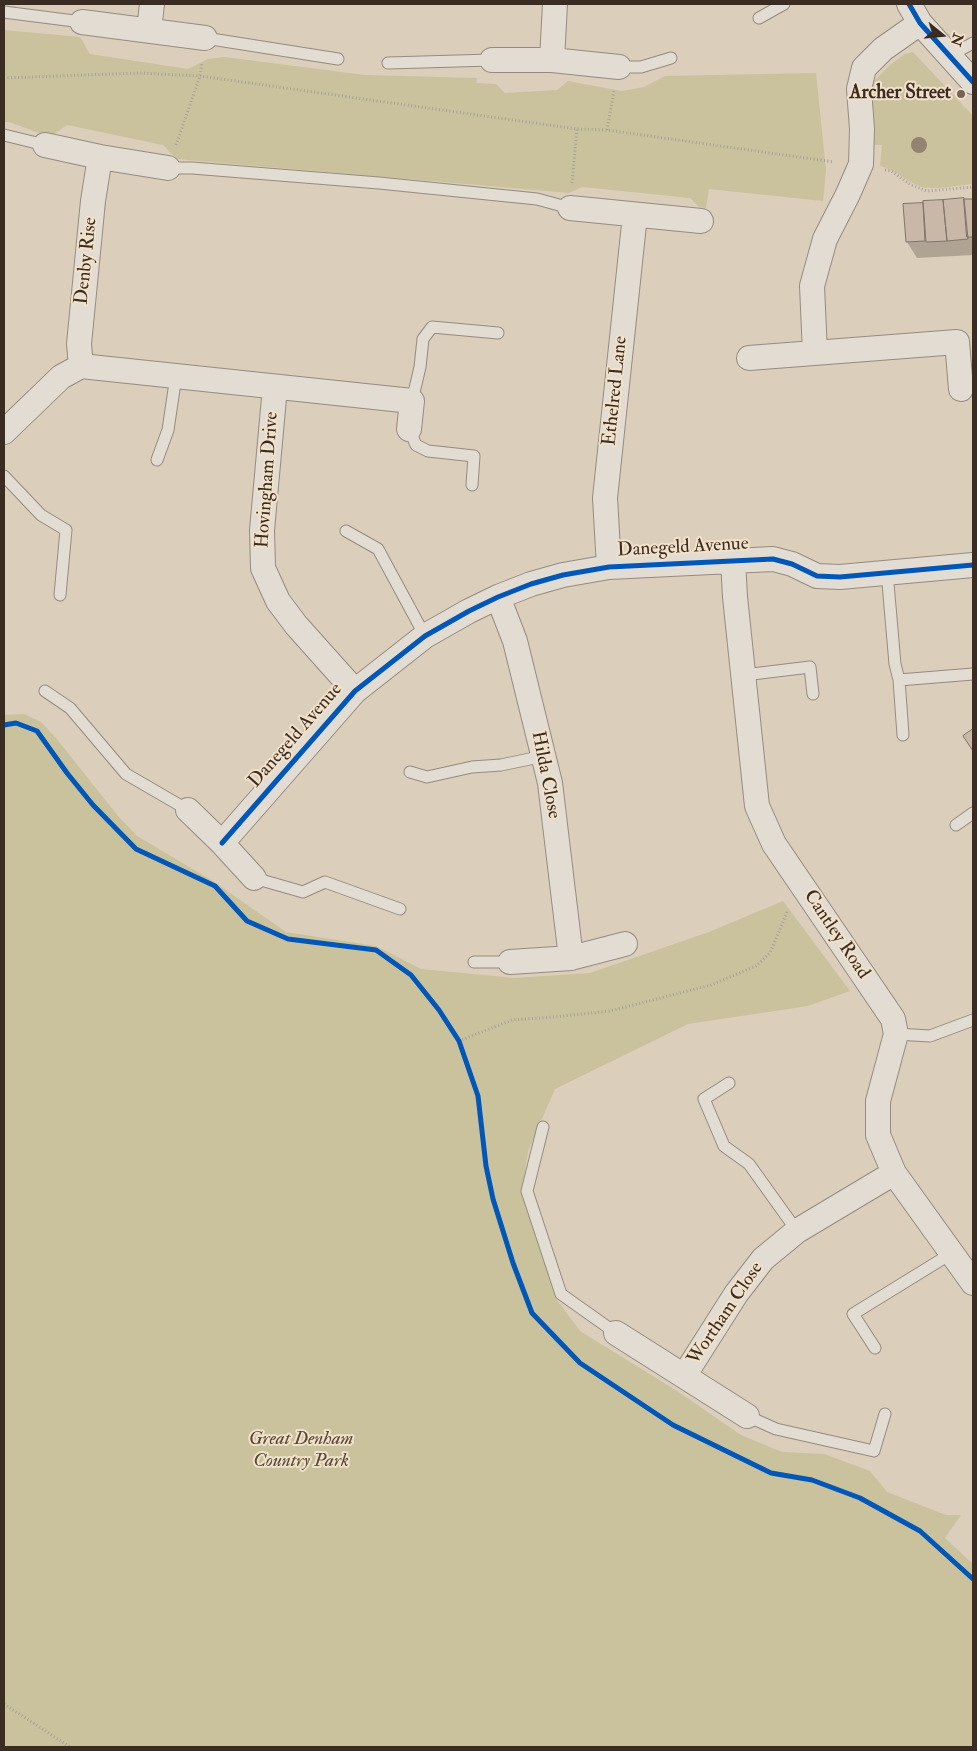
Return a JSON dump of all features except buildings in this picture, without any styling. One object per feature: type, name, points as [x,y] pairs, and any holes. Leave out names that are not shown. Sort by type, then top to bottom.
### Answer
[{"type":"street","points":[[149,30],[152,4]]},
{"type":"street","points":[[552,60],[555,4]]},
{"type":"street","points":[[815,353],[812,286],[825,239],[861,164],[862,129],[859,89],[864,68],[914,13],[973,82]]},
{"type":"street","points":[[82,22],[205,38]]},
{"type":"street","points":[[492,60],[552,60],[619,67]]},
{"type":"street","points":[[45,145],[100,157],[168,168]]},
{"type":"street","name":"Denby Rise","points":[[81,366],[79,344],[93,201],[100,157]]},
{"type":"street","points":[[570,208],[701,221]]},
{"type":"street","name":"Ethelred Lane","points":[[609,567],[605,498],[635,215]]},
{"type":"street","points":[[749,358],[957,342],[966,361],[961,389]]},
{"type":"street","points":[[4,432],[62,377],[81,366]]},
{"type":"street","name":"Hovingham Drive","points":[[81,366],[412,401]]},
{"type":"street","name":"Hovingham Drive","points":[[275,387],[262,530],[264,568],[282,607],[355,691]]},
{"type":"street","points":[[409,429],[412,401]]},
{"type":"street","name":"Danegeld Avenue","points":[[222,843],[355,691],[425,636],[469,611],[531,584],[563,575],[609,567],[733,560],[773,559],[792,564],[817,576],[840,578],[973,565]]},
{"type":"street","name":"Cantley Road","points":[[733,560],[735,597],[757,806],[774,844],[893,1019],[896,1034]]},
{"type":"street","name":"Hilda Close","points":[[498,597],[515,641],[550,783],[571,958]]},
{"type":"street","points":[[188,810],[254,878]]},
{"type":"street","points":[[510,962],[571,958],[625,944]]},
{"type":"street","points":[[896,1034],[878,1101],[878,1135],[894,1173],[973,1283]]},
{"type":"street","name":"Wortham Close","points":[[684,1376],[736,1294],[763,1259],[797,1231],[894,1173]]},
{"type":"street","name":"Wortham Close","points":[[616,1333],[747,1416]]},
{"type":"lane","points":[[758,18],[784,4]]},
{"type":"lane","points":[[4,12],[82,22]]},
{"type":"lane","points":[[205,38],[338,59]]},
{"type":"lane","points":[[949,56],[973,43]]},
{"type":"lane","points":[[619,67],[641,66],[671,58]]},
{"type":"lane","points":[[388,63],[492,60]]},
{"type":"lane","points":[[4,135],[45,145]]},
{"type":"lane","points":[[168,168],[192,168],[389,184],[537,199],[570,208]]},
{"type":"lane","points":[[412,401],[420,367],[423,339],[432,327],[498,333]]},
{"type":"lane","points":[[157,460],[168,430],[176,376]]},
{"type":"lane","points":[[409,429],[416,445],[428,451],[474,456],[472,485]]},
{"type":"lane","points":[[4,476],[41,515],[66,530],[60,595]]},
{"type":"lane","points":[[346,531],[378,549],[425,636]]},
{"type":"lane","points":[[887,572],[903,736]]},
{"type":"lane","points":[[744,674],[810,668],[813,694]]},
{"type":"lane","points":[[899,680],[973,674]]},
{"type":"lane","points":[[45,691],[70,708],[126,774],[188,810]]},
{"type":"lane","points":[[410,772],[427,777],[472,767],[501,765],[544,756]]},
{"type":"lane","points":[[956,825],[973,814]]},
{"type":"lane","points":[[254,878],[303,892],[325,882],[400,909]]},
{"type":"lane","points":[[474,962],[510,962]]},
{"type":"lane","points":[[896,1034],[930,1036],[973,1020]]},
{"type":"lane","points":[[729,1083],[704,1099],[724,1146],[749,1164],[797,1231]]},
{"type":"lane","points":[[543,1127],[527,1191],[561,1294],[616,1333]]},
{"type":"lane","points":[[875,1348],[853,1314],[952,1253]]},
{"type":"lane","points":[[747,1416],[776,1429],[874,1451],[886,1414]]},
{"type":"path","points":[[168,168],[200,76],[205,38]]},
{"type":"path","points":[[607,130],[619,67]]},
{"type":"path","points":[[4,78],[138,73],[200,76],[577,129],[607,130],[831,162],[861,164],[891,171],[911,185],[927,191],[973,187]]},
{"type":"path","points":[[570,208],[577,129]]},
{"type":"path","points":[[459,1041],[512,1020],[610,1010],[703,987],[756,966],[770,953],[800,882]]},
{"type":"path","points":[[454,1033],[462,1050]]},
{"type":"path","points":[[4,1704],[70,1747]]},
{"type":"green space","points":[[4,30],[80,37],[90,54],[188,69],[208,59],[224,57],[365,75],[477,78],[476,83],[496,84],[505,93],[557,90],[568,81],[622,91],[644,87],[665,76],[816,73],[826,170],[823,201],[709,189],[706,208],[699,207],[690,198],[582,187],[569,193],[177,159],[163,145],[67,125],[50,137],[9,122],[4,122]]},
{"type":"green space","points":[[913,52],[973,116],[973,184],[938,188],[924,187],[914,184],[880,166],[882,145],[873,145],[871,84],[890,65],[905,54]]},
{"type":"green space","name":"Great Denham Country Park","points":[[24,714],[41,722],[56,738],[118,816],[137,836],[213,881],[286,932],[376,946],[421,969],[514,978],[590,973],[709,932],[783,901],[850,991],[808,1006],[688,1024],[555,1089],[528,1151],[522,1191],[557,1300],[580,1331],[677,1391],[741,1435],[782,1452],[824,1454],[870,1471],[887,1492],[946,1515],[961,1515],[945,1538],[973,1564],[973,1747],[4,1747],[4,715]]},
{"type":"cycle path","points":[[909,4],[920,23],[973,82]]},
{"type":"cycle path","points":[[222,843],[355,691],[425,636],[469,611],[531,584],[563,575],[609,567],[773,559],[792,564],[817,576],[840,577],[973,565]]},
{"type":"cycle path","points":[[4,725],[16,723],[37,731],[93,805],[136,849],[215,886],[247,921],[288,939],[376,950],[411,975],[439,1010],[459,1041],[478,1096],[486,1166],[493,1199],[513,1263],[532,1313],[580,1363],[673,1425],[771,1473],[812,1480],[860,1498],[920,1531],[973,1579]]},
{"type":"place","name":"Archer Street","points":[[961,94]]}]
